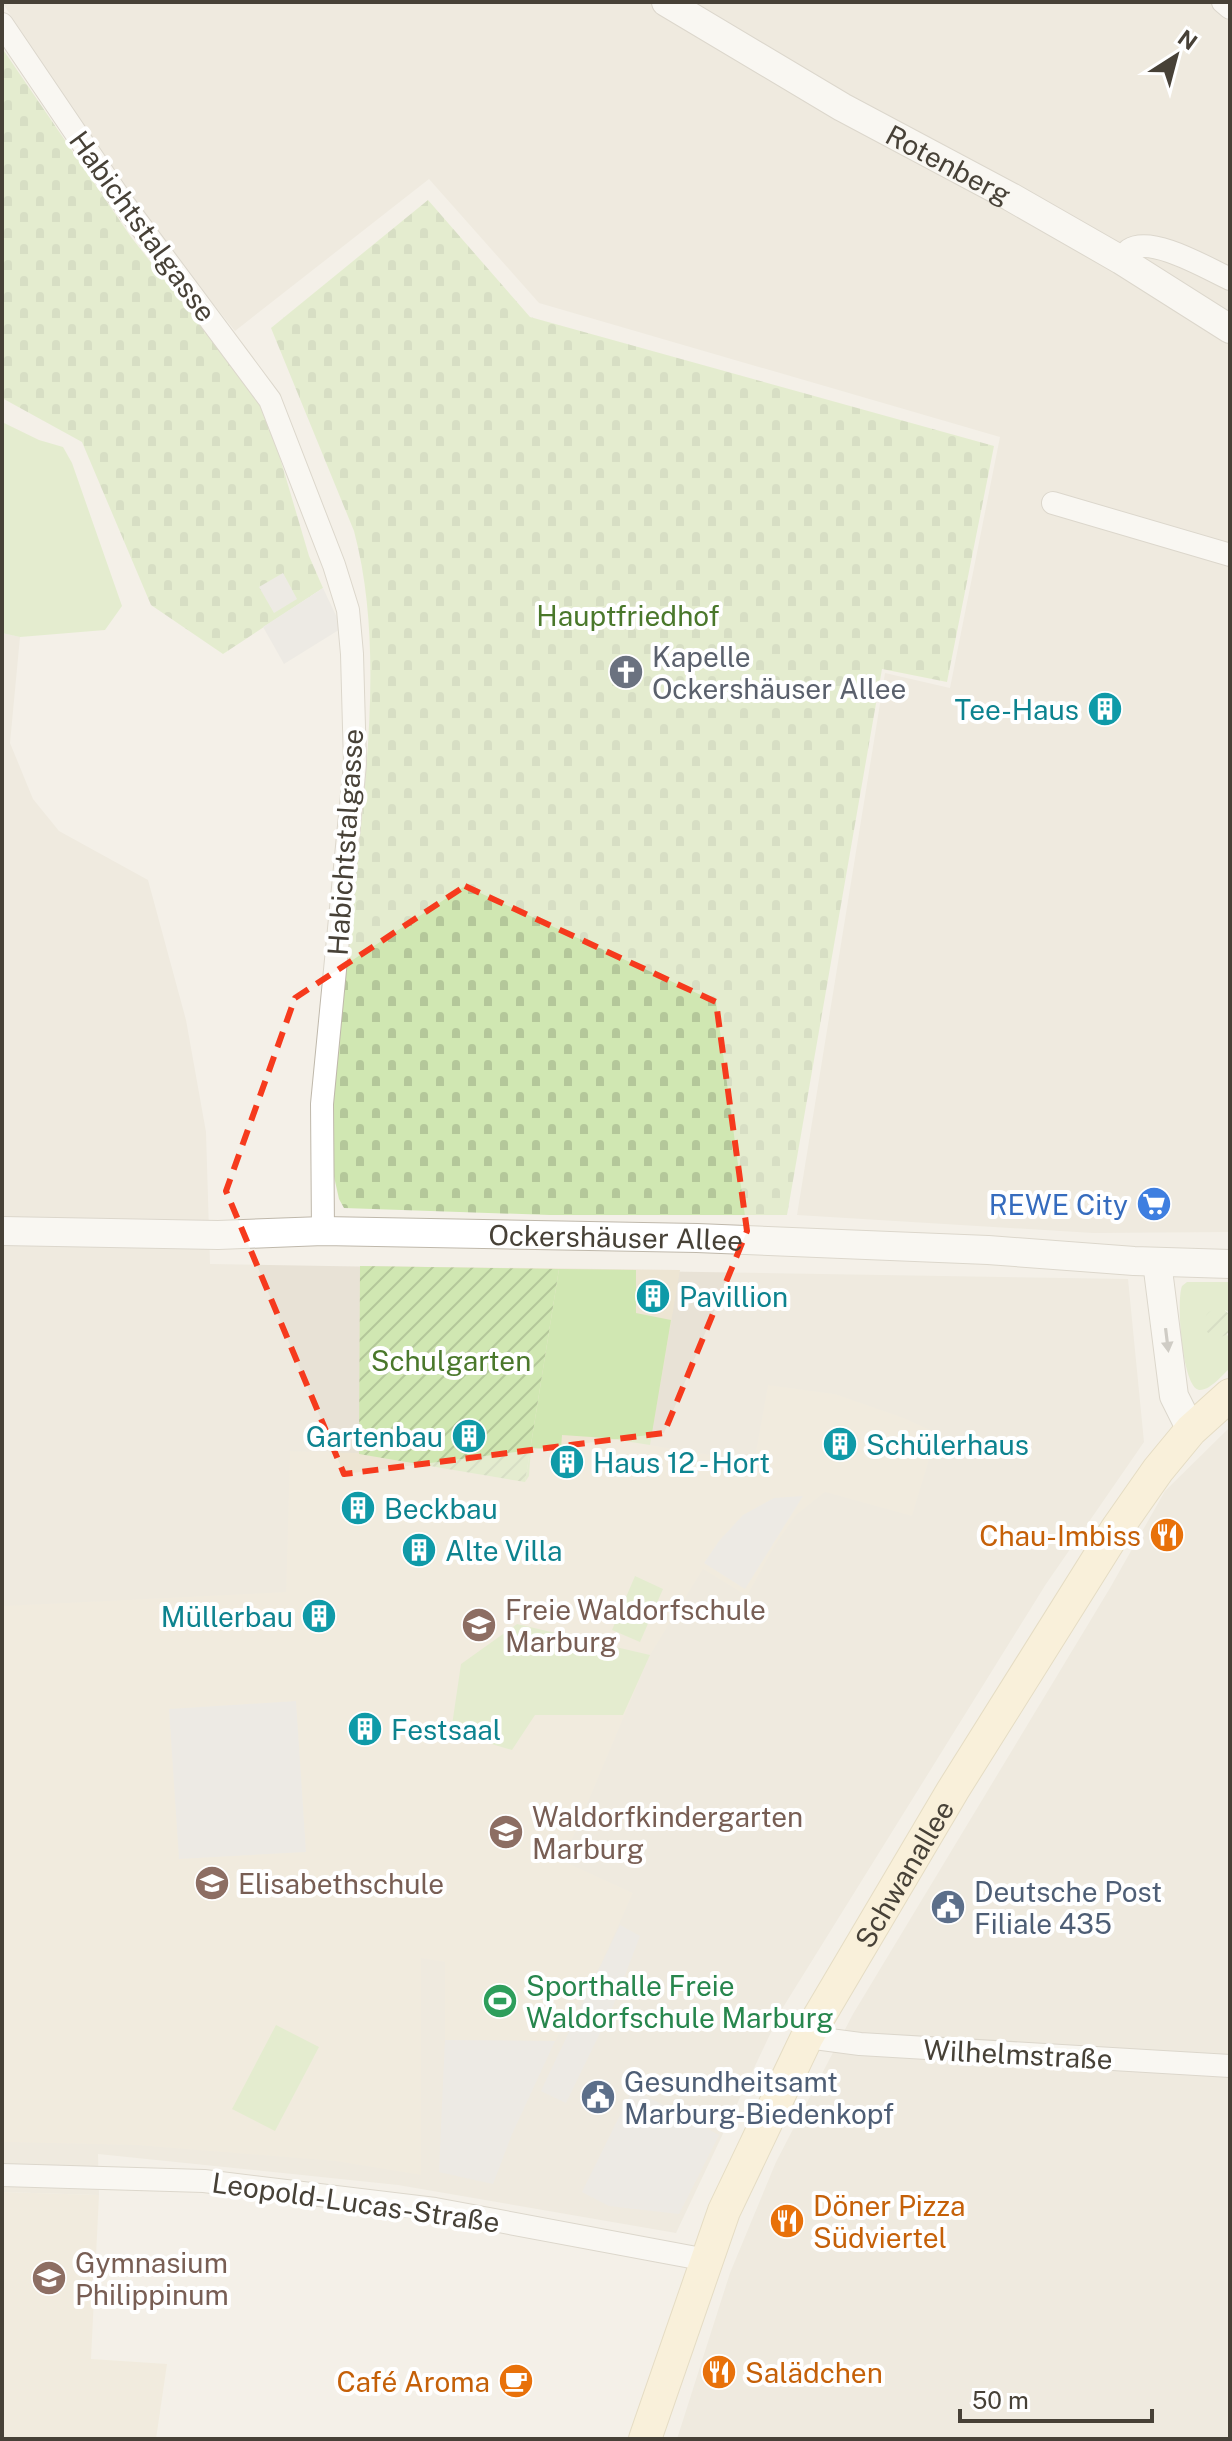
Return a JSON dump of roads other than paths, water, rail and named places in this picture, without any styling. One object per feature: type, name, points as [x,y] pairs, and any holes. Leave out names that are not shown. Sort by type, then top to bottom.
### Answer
[{"type":"main road","name":"Schwanallee","points":[[645,2439],[728,2203],[800,2051],[848,1965],[1034,1659],[1140,1494],[1191,1430],[1230,1395]]},
{"type":"street","name":"Rotenberg","points":[[666,2],[842,107],[1121,260],[1230,329]]},
{"type":"street","points":[[1223,2],[1230,8]]},
{"type":"street","name":"Habichtstalgasse","points":[[2,24],[121,200],[270,400],[334,565],[348,610],[355,764],[322,1104],[323,1231]]},
{"type":"street","points":[[1121,260],[1130,249],[1148,246],[1173,252],[1230,279]]},
{"type":"street","points":[[1053,503],[1230,555]]},
{"type":"street","name":"Ockershäuser Allee","points":[[2,1231],[218,1235],[323,1231],[697,1238],[1230,1264]]},
{"type":"street","points":[[1157,1262],[1174,1396],[1191,1430]]},
{"type":"street","name":"Wilhelmstraße","points":[[800,2051],[860,2044],[1230,2066]]},
{"type":"street","name":"Leopold-Lucas-Straße","points":[[2,2175],[204,2181],[281,2190],[435,2209],[707,2260]]},
{"type":"place","name":"Kapelle Ockershäuser Allee","points":[[626,672]]},
{"type":"place","name":"Tee-Haus","points":[[1105,709]]},
{"type":"place","name":"REWE City","points":[[1154,1204]]},
{"type":"place","name":"Pavillion","points":[[653,1296]]},
{"type":"place","name":"Gartenbau","points":[[469,1436]]},
{"type":"place","name":"Schülerhaus","points":[[840,1444]]},
{"type":"place","name":"Haus 12 - Hort","points":[[567,1462]]},
{"type":"place","name":"Beckbau","points":[[358,1508]]},
{"type":"place","name":"Chau-Imbiss","points":[[1167,1535]]},
{"type":"place","name":"Alte Villa","points":[[419,1550]]},
{"type":"place","name":"Müllerbau","points":[[319,1616]]},
{"type":"place","name":"Freie Waldorfschule Marburg","points":[[479,1625]]},
{"type":"place","name":"Festsaal","points":[[365,1729]]},
{"type":"place","name":"Waldorfkindergarten Marburg","points":[[506,1832]]},
{"type":"place","name":"Elisabethschule","points":[[212,1883]]},
{"type":"place","name":"Deutsche Post Filiale 435","points":[[948,1907]]},
{"type":"place","name":"Sporthalle Freie Waldorfschule Marburg","points":[[500,2001]]},
{"type":"place","name":"Gesundheitsamt Marburg-Biedenkopf","points":[[598,2097]]},
{"type":"place","name":"Döner Pizza Südviertel","points":[[787,2221]]},
{"type":"place","name":"Gymnasium Philippinum","points":[[49,2278]]},
{"type":"place","name":"Salädchen","points":[[719,2372]]},
{"type":"place","name":"Café Aroma","points":[[516,2381]]},
{"type":"park label","name":"Hauptfriedhof","points":[[628,615]]},
{"type":"park label","name":"Schulgarten","points":[[451,1360]]}]
